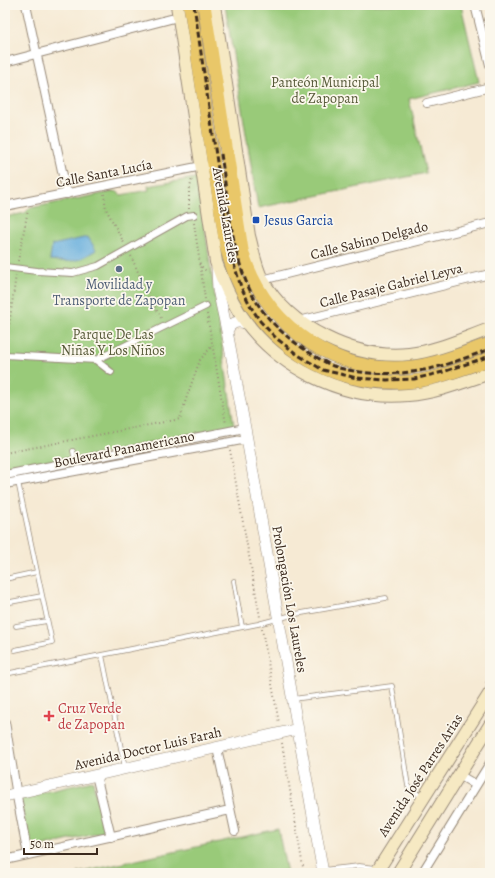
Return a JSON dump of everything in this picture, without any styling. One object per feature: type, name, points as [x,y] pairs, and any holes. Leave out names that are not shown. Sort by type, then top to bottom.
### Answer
[{"type":"main road","name":"Avenida Laureles","points":[[190,5],[210,166],[216,262],[226,289],[247,324],[267,346],[296,368],[326,382],[371,395],[408,395],[440,390],[490,373]]},
{"type":"main road","name":"Avenida Laureles","points":[[204,5],[222,121],[232,163]]},
{"type":"main road","name":"Avenida Laureles","points":[[214,5],[229,109],[232,163],[242,250],[249,272],[299,321],[331,340],[354,349],[396,355],[426,351],[490,330]]},
{"type":"main road","name":"Avenida Laureles","points":[[178,11],[229,258],[238,284],[249,304],[267,327],[276,336],[318,365],[342,374],[373,382],[407,382],[436,377],[490,359]]},
{"type":"main road","points":[[222,121],[229,109]]},
{"type":"main road","name":"Avenida Laureles","points":[[258,281],[272,309],[290,329],[324,352],[350,362],[381,368],[414,367],[430,364],[490,344]]},
{"type":"main road","name":"Avenida José Parres Arias","points":[[379,872],[422,800],[490,693]]},
{"type":"main road","points":[[398,873],[490,725]]},
{"type":"street","points":[[26,5],[67,194]]},
{"type":"street","points":[[475,5],[490,65]]},
{"type":"street","points":[[5,62],[178,11]]},
{"type":"street","points":[[427,103],[490,87]]},
{"type":"street","name":"Calle Santa Lucía","points":[[5,206],[197,168],[232,163]]},
{"type":"street","points":[[5,267],[73,273],[98,266],[192,215]]},
{"type":"street","name":"Calle Sabino Delgado","points":[[258,281],[490,223]]},
{"type":"street","name":"Prolongación Los Laureles","points":[[216,262],[218,289],[246,434],[323,872]]},
{"type":"street","name":"Calle Pasaje Gabriel Leyva","points":[[299,321],[490,274]]},
{"type":"street","points":[[5,355],[96,360],[166,327],[206,306]]},
{"type":"street","points":[[227,331],[234,323],[240,322],[247,324]]},
{"type":"street","points":[[90,356],[110,372]]},
{"type":"street","name":"Boulevard Panamericano","points":[[5,475],[227,432],[246,434]]},
{"type":"street","name":"Boulevard Panamericano","points":[[5,484],[229,443],[246,434]]},
{"type":"street","points":[[5,722],[28,855]]},
{"type":"street","name":"Avenida Doctor Luis Farah","points":[[5,796],[298,729]]},
{"type":"street","points":[[217,748],[235,831]]},
{"type":"street","points":[[422,873],[490,763]]},
{"type":"street","points":[[459,774],[476,786]]},
{"type":"street","points":[[96,775],[111,836]]},
{"type":"street","points":[[5,860],[230,810]]},
{"type":"lane","points":[[73,452],[75,461]]},
{"type":"lane","points":[[15,650],[52,642],[18,482]]},
{"type":"lane","points":[[5,579],[37,572]]},
{"type":"lane","points":[[234,581],[242,627]]},
{"type":"lane","points":[[5,603],[42,596]]},
{"type":"lane","points":[[5,674],[242,627],[296,614],[386,598]]},
{"type":"lane","points":[[16,626],[47,621]]},
{"type":"lane","points":[[102,655],[125,768]]},
{"type":"lane","points":[[293,699],[392,686],[408,786],[418,794],[422,800]]},
{"type":"lane","points":[[323,872],[359,866],[379,872]]},
{"type":"path","points":[[192,179],[188,205],[194,226],[212,346],[227,432]]},
{"type":"path","points":[[103,192],[106,209],[128,249],[145,288],[166,327]]},
{"type":"path","points":[[5,355],[17,268],[29,201]]},
{"type":"path","points":[[5,453],[180,419],[200,360],[212,346]]},
{"type":"path","points":[[229,443],[304,873]]},
{"type":"green space","name":"Panteón Municipal de Zapopan","points":[[225,5],[461,5],[479,82],[409,99],[426,173],[258,208]]},
{"type":"green space","name":"Parque De Las Niñas Y Los Niños","points":[[196,178],[198,182],[234,426],[5,473],[5,217],[25,213],[30,208],[116,191],[121,195],[149,190],[148,186]]},
{"type":"green space","points":[[93,781],[104,832],[31,849],[19,798]]},
{"type":"green space","points":[[278,829],[287,873],[78,873]]},
{"type":"water","points":[[88,237],[96,250],[74,261],[50,260],[52,245]]},
{"type":"railway","points":[[194,5],[230,251],[241,287],[260,321],[276,338],[298,355],[323,370],[357,378],[387,380],[414,379],[443,372],[490,356]]},
{"type":"railway","points":[[221,154],[235,247],[244,276],[254,299],[261,309],[277,327],[296,344],[333,366],[352,371],[382,374],[421,371],[451,363],[490,349]]},
{"type":"place","name":"Jesus Garcia","points":[[256,220]]},
{"type":"place","name":"Movilidad y Transporte de Zapopan","points":[[119,269]]},
{"type":"place","name":"Cruz Verde de Zapopan","points":[[49,716]]}]
